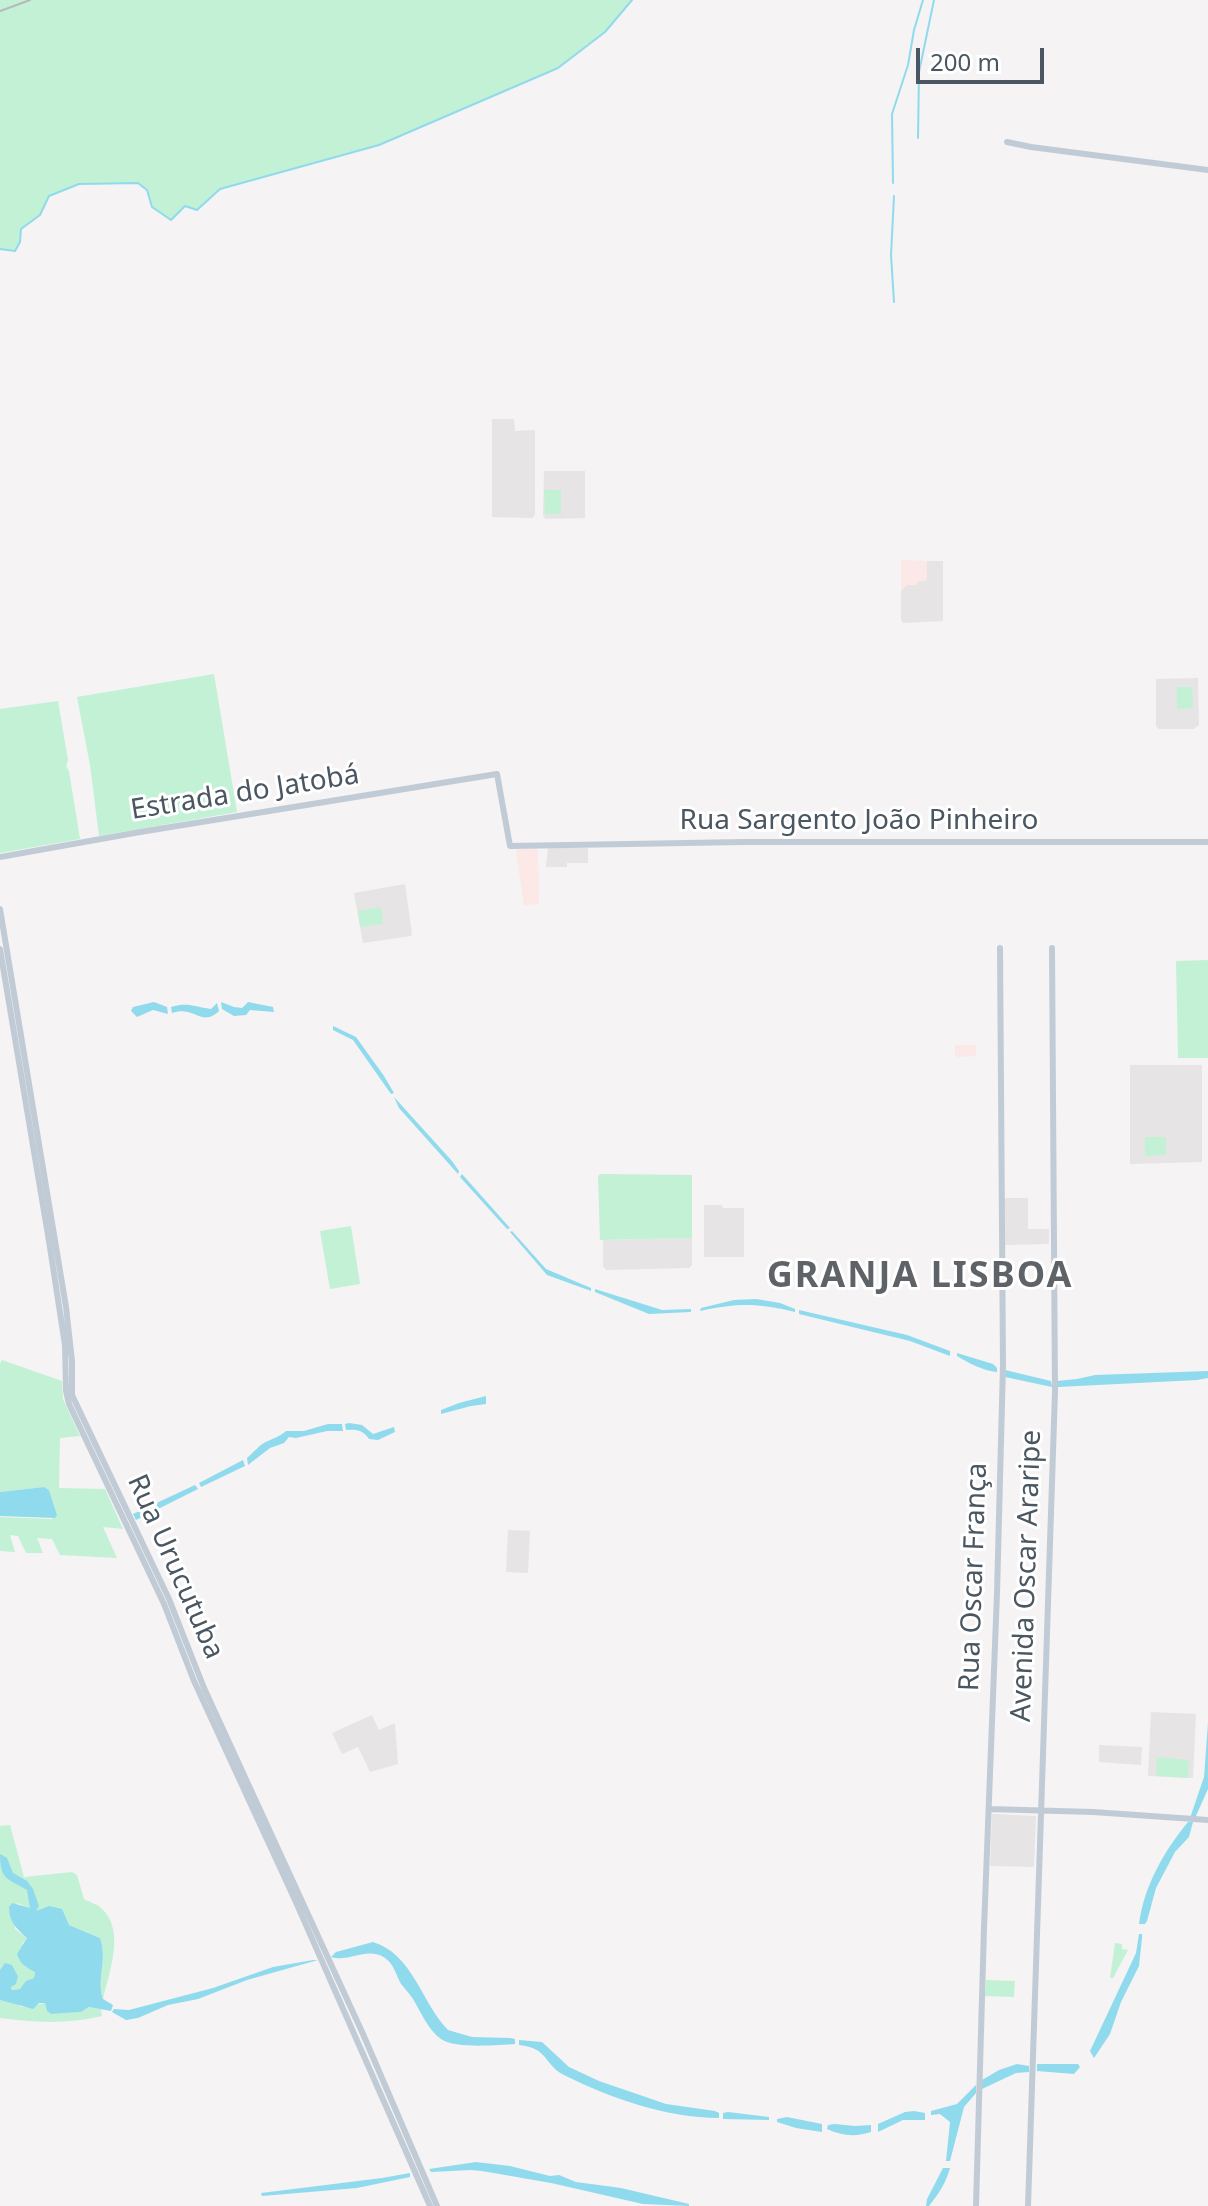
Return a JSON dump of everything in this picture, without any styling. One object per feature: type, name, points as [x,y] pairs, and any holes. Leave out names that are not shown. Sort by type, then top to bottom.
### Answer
[{"type":"street","points":[[1007,142],[1208,170]]},
{"type":"street","name":"Estrada do Jatobá","points":[[0,857],[497,774],[510,846]]},
{"type":"street","name":"Rua Sargento João Pinheiro","points":[[510,846],[744,842],[1208,842]]},
{"type":"street","name":"Rua Urucutuba","points":[[0,909],[66,1307],[72,1395],[169,1599],[241,1776]]},
{"type":"street","name":"Rua Oscar França","points":[[976,2206],[1003,1365],[1000,948]]},
{"type":"street","name":"Avenida Oscar Araripe","points":[[1028,2206],[1055,1392],[1052,948]]},
{"type":"street","name":"Rua Urucutuba","points":[[0,949],[65,1345],[69,1404],[164,1604],[183,1655],[383,2078],[437,2206]]},
{"type":"street","name":"Rua Urucutuba","points":[[246,1786],[430,2206]]},
{"type":"street","points":[[989,1809],[1208,1820]]},
{"type":"shaded area","points":[[492,419],[514,419],[515,431],[535,430],[535,515],[532,518],[492,517]]},
{"type":"shaded area","points":[[544,471],[585,471],[585,518],[546,519],[543,516]]},
{"type":"shaded area","points":[[901,560],[927,561],[927,579],[901,590]]},
{"type":"shaded area","points":[[927,561],[943,561],[943,621],[903,623],[901,590],[927,579]]},
{"type":"shaded area","points":[[1198,678],[1199,725],[1194,729],[1159,729],[1156,726],[1156,679]]},
{"type":"shaded area","points":[[536,848],[539,904],[524,905],[516,851]]},
{"type":"shaded area","points":[[548,848],[588,848],[588,863],[546,867]]},
{"type":"shaded area","points":[[405,884],[411,936],[363,943],[354,893]]},
{"type":"shaded area","points":[[955,1045],[976,1045],[976,1056],[958,1057],[955,1055]]},
{"type":"shaded area","points":[[1130,1065],[1202,1065],[1202,1162],[1130,1164]]},
{"type":"shaded area","points":[[1004,1198],[1028,1198],[1028,1229],[1049,1229],[1049,1244],[1005,1245]]},
{"type":"shaded area","points":[[704,1205],[744,1208],[744,1257],[704,1257]]},
{"type":"shaded area","points":[[692,1238],[692,1265],[689,1268],[606,1270],[603,1266],[603,1240]]},
{"type":"shaded area","points":[[508,1530],[530,1531],[528,1573],[506,1572]]},
{"type":"shaded area","points":[[1151,1712],[1196,1714],[1193,1778],[1148,1776]]},
{"type":"shaded area","points":[[372,1715],[379,1730],[395,1723],[398,1764],[370,1772],[358,1747],[342,1754],[332,1733]]},
{"type":"shaded area","points":[[1099,1745],[1142,1747],[1141,1765],[1099,1762]]},
{"type":"shaded area","points":[[992,1814],[1036,1816],[1034,1867],[990,1866]]},
{"type":"green space","points":[[0,0],[632,0],[605,32],[558,68],[379,145],[220,189],[197,210],[185,206],[171,220],[152,207],[147,191],[138,183],[79,184],[49,196],[40,215],[21,229],[20,242],[15,251],[0,249]]},
{"type":"green space","points":[[544,490],[561,490],[561,514],[545,514]]},
{"type":"green space","points":[[214,674],[237,812],[99,836],[77,697]]},
{"type":"green space","points":[[1177,687],[1192,687],[1193,708],[1177,709]]},
{"type":"green space","points":[[58,701],[80,839],[0,853],[0,709]]},
{"type":"green space","points":[[381,907],[383,924],[360,927],[358,911]]},
{"type":"green space","points":[[1208,960],[1208,1058],[1178,1058],[1176,961]]},
{"type":"green space","points":[[1145,1137],[1166,1137],[1166,1155],[1145,1156]]},
{"type":"green space","points":[[600,1174],[692,1175],[692,1238],[600,1240]]},
{"type":"green space","points":[[351,1226],[360,1284],[330,1289],[320,1231]]},
{"type":"green space","points":[[2,1360],[62,1381],[63,1399],[80,1436],[60,1438],[59,1488],[105,1489],[123,1529],[103,1527],[117,1558],[60,1555],[52,1539],[37,1538],[43,1553],[26,1553],[18,1536],[10,1535],[15,1552],[0,1551],[0,1517],[52,1519],[57,1515],[49,1490],[44,1487],[0,1492]]},
{"type":"green space","points":[[1157,1757],[1189,1760],[1188,1778],[1156,1776]]},
{"type":"green space","points":[[10,1825],[24,1877],[72,1872],[77,1875],[84,1899],[109,1917],[113,1928],[114,1952],[103,1999],[100,1938],[17,1903],[15,1929],[27,1938],[22,1944],[35,1971],[34,1978],[20,1989],[12,1990],[18,1976],[12,1965],[5,1964],[0,1970],[0,1826]]},
{"type":"green space","points":[[1115,1943],[1122,1944],[1122,1949],[1128,1950],[1113,1978],[1110,1978]]},
{"type":"green space","points":[[986,1980],[1015,1981],[1014,1997],[985,1996]]},
{"type":"green space","points":[[0,2000],[22,2007],[45,2003],[51,2014],[81,2012],[89,2007],[101,2009],[102,2016],[51,2022],[0,2018]]},
{"type":"water","points":[[154,1002],[167,1007],[168,1014],[153,1010],[137,1017],[131,1011],[133,1007]]},
{"type":"water","points":[[221,1002],[242,1008],[248,1002],[273,1007],[274,1012],[250,1010],[246,1015],[234,1016],[222,1009]]},
{"type":"water","points":[[217,1003],[219,1011],[207,1017],[180,1011],[172,1013],[171,1007],[187,1005],[211,1009]]},
{"type":"water","points":[[333,1026],[356,1037],[394,1093],[391,1094],[353,1040],[333,1030]]},
{"type":"water","points":[[394,1097],[452,1161],[458,1174],[399,1108]]},
{"type":"water","points":[[462,1174],[510,1228],[507,1229],[460,1177]]},
{"type":"water","points":[[512,1231],[546,1269],[591,1288],[591,1291],[547,1275]]},
{"type":"water","points":[[595,1289],[662,1310],[691,1309],[691,1312],[649,1314],[595,1292]]},
{"type":"water","points":[[756,1299],[780,1303],[795,1309],[795,1312],[748,1305],[700,1311],[701,1308],[734,1300]]},
{"type":"water","points":[[799,1310],[907,1335],[950,1351],[950,1356],[910,1341],[799,1314]]},
{"type":"water","points":[[957,1353],[993,1364],[997,1372],[971,1364]]},
{"type":"water","points":[[1005,1370],[1051,1381],[1052,1387],[1005,1377]]},
{"type":"water","points":[[1208,1371],[1208,1378],[1197,1380],[1058,1387],[1057,1381],[1095,1375]]},
{"type":"water","points":[[486,1396],[486,1404],[441,1414],[441,1410]]},
{"type":"water","points":[[328,1424],[342,1424],[343,1431],[289,1437],[248,1465],[247,1458],[257,1448],[286,1431],[304,1431]]},
{"type":"water","points":[[345,1424],[362,1425],[373,1434],[394,1427],[395,1432],[378,1440],[369,1439],[359,1431],[346,1430]]},
{"type":"water","points":[[243,1460],[245,1466],[201,1487],[199,1483]]},
{"type":"water","points":[[195,1485],[198,1489],[136,1520],[133,1514]]},
{"type":"water","points":[[44,1487],[49,1490],[57,1515],[55,1518],[0,1516],[0,1492]]},
{"type":"water","points":[[1208,1723],[1208,1789],[1195,1818],[1190,1818],[1204,1777]]},
{"type":"water","points":[[1188,1822],[1193,1822],[1189,1837],[1175,1852],[1156,1888],[1147,1921],[1139,1924],[1145,1896],[1156,1870]]},
{"type":"water","points":[[0,1854],[7,1858],[13,1873],[27,1881],[33,1889],[39,1906],[36,1911],[49,1906],[62,1909],[69,1925],[100,1938],[103,1954],[101,1992],[103,1999],[113,2005],[111,2011],[89,2007],[81,2012],[51,2014],[45,2003],[39,2003],[33,2009],[0,2000],[0,1970],[5,1963],[12,1965],[18,1976],[12,1990],[20,1989],[26,1981],[34,1978],[35,1972],[18,1957],[27,1938],[14,1924],[9,1912],[12,1903],[30,1908],[27,1890],[3,1874]]},
{"type":"water","points":[[1139,1934],[1142,1938],[1139,1966],[1121,2002],[1110,2034],[1094,2058],[1090,2051],[1136,1953]]},
{"type":"water","points":[[373,1942],[398,1957],[448,2030],[472,2037],[515,2039],[515,2044],[477,2046],[441,2039],[429,2026],[388,1960],[372,1954],[331,1957],[336,1952]]},
{"type":"water","points":[[318,1960],[247,1980],[198,1999],[168,2005],[138,2018],[126,2020],[112,2012],[114,2009],[129,2010],[213,1988],[273,1967]]},
{"type":"water","points":[[519,2040],[542,2042],[569,2067],[599,2081],[666,2104],[715,2111],[719,2113],[719,2118],[679,2115],[600,2091],[557,2071],[536,2049],[519,2045]]},
{"type":"water","points":[[1017,2064],[1029,2066],[1029,2072],[1016,2073],[982,2089],[982,2080]]},
{"type":"water","points":[[1037,2064],[1078,2064],[1080,2067],[1074,2074],[1037,2071]]},
{"type":"water","points":[[976,2085],[976,2093],[964,2107],[950,2161],[946,2161],[950,2122],[940,2114],[931,2115],[931,2111],[957,2104]]},
{"type":"water","points":[[914,2111],[925,2113],[925,2120],[903,2120],[878,2132],[878,2124]]},
{"type":"water","points":[[723,2113],[769,2117],[769,2120],[723,2119]]},
{"type":"water","points":[[787,2117],[822,2124],[822,2132],[777,2122],[777,2119]]},
{"type":"water","points":[[828,2125],[871,2125],[871,2132],[849,2135],[827,2129]]},
{"type":"water","points":[[476,2162],[559,2175],[576,2182],[621,2188],[689,2206],[643,2204],[482,2171],[431,2172],[429,2169]]},
{"type":"water","points":[[943,2168],[950,2168],[946,2179],[932,2202],[926,2206],[927,2199]]},
{"type":"water","points":[[410,2173],[410,2177],[357,2188],[262,2196],[261,2193],[382,2178]]},
{"type":"waterway","points":[[0,249],[15,251],[20,242],[21,229],[40,215],[49,196],[79,184],[138,183],[147,190],[152,207],[171,220],[185,206],[197,210],[220,189],[379,145],[558,68],[605,32],[632,0]]},
{"type":"waterway","points":[[893,183],[892,114],[908,65],[923,0]]},
{"type":"waterway","points":[[918,138],[919,72],[934,0]]},
{"type":"waterway","points":[[894,196],[891,255],[894,302]]},
{"type":"railway","points":[[0,11],[30,0]]},
{"type":"district","name":"GRANJA LISBOA","points":[[920,1277]]}]
